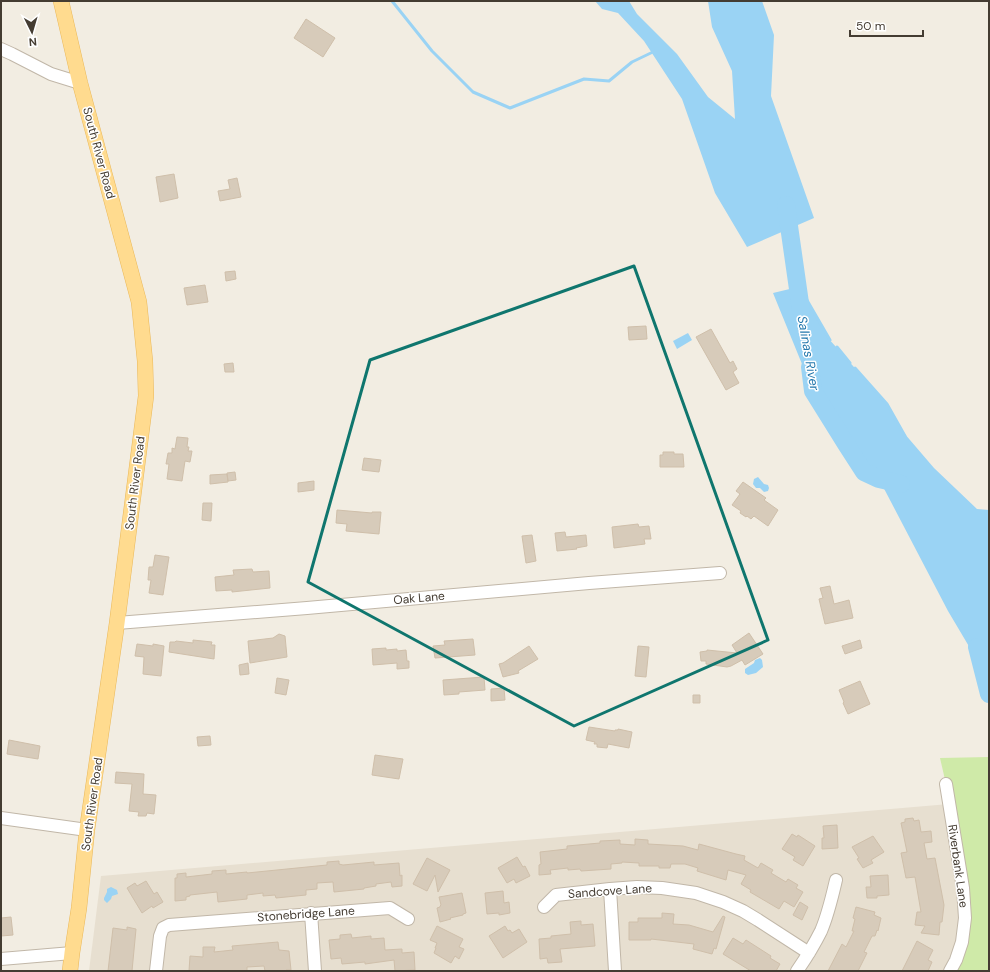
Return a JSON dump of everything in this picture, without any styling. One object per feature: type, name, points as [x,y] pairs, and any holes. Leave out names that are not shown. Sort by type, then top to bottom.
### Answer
[{"type":"main road","name":"South River Road","points":[[61,1],[80,83],[139,302],[145,361],[146,396],[117,623],[87,830],[79,908],[70,971]]},
{"type":"street","points":[[1,49],[51,74],[80,83]]},
{"type":"street","name":"Oak Lane","points":[[117,623],[720,573]]},
{"type":"street","name":"Riverbank Lane","points":[[946,784],[963,888],[965,918],[962,942],[956,960],[950,971]]},
{"type":"street","points":[[1,818],[87,830]]},
{"type":"street","points":[[797,971],[809,953],[821,930],[828,911],[836,880]]},
{"type":"street","name":"Sandcove Lane","points":[[544,907],[556,895],[610,889],[637,887],[662,888],[696,893],[723,902],[743,911],[809,953]]},
{"type":"street","points":[[610,889],[615,971]]},
{"type":"street","name":"Stonebridge Lane","points":[[156,971],[160,936],[163,928],[169,925],[390,908],[408,918]]},
{"type":"street","points":[[311,914],[315,971]]},
{"type":"street","points":[[1,959],[72,954]]},
{"type":"highlighted area","points":[[634,266],[768,640],[574,726],[308,582],[370,360]]},
{"type":"shaded area","points":[[949,804],[965,918],[950,971],[89,971],[101,876]]},
{"type":"green space","points":[[989,757],[989,971],[950,971],[965,918],[946,784],[940,758]]},
{"type":"water","points":[[595,1],[629,1],[637,14],[677,54],[708,97],[735,119],[732,71],[712,27],[708,1],[762,1],[774,35],[771,96],[814,218],[747,247],[715,193],[682,99],[644,41],[618,13],[602,9]]},
{"type":"water","points":[[798,287],[828,338],[887,404],[904,433],[934,468],[977,509],[989,510],[989,694],[983,670],[948,611],[879,479],[864,472],[813,391],[773,293]]},
{"type":"water","points":[[688,333],[692,340],[677,349],[673,341]]},
{"type":"water","points":[[758,477],[764,484],[768,485],[768,491],[764,492],[760,488],[756,488],[753,484],[754,479]]},
{"type":"water","points":[[760,658],[762,660],[763,667],[756,673],[748,675],[745,673],[745,669],[754,663],[755,660]]},
{"type":"water","points":[[111,887],[117,890],[118,894],[112,896],[107,903],[104,898],[107,889]]},
{"type":"building","points":[[306,19],[335,38],[323,57],[294,38]]},
{"type":"building","points":[[174,174],[178,198],[160,202],[156,177]]},
{"type":"building","points":[[237,178],[241,197],[220,201],[218,191],[230,189],[228,180]]},
{"type":"building","points":[[235,271],[236,279],[226,281],[225,272]]},
{"type":"building","points":[[205,285],[208,302],[187,305],[184,288]]},
{"type":"building","points":[[646,326],[647,339],[629,340],[628,327]]},
{"type":"building","points":[[711,329],[730,363],[733,361],[737,369],[733,372],[739,383],[726,390],[696,337]]},
{"type":"building","points":[[233,363],[234,372],[225,372],[224,364]]},
{"type":"building","points":[[177,437],[188,438],[188,451],[192,451],[190,462],[185,461],[182,481],[167,479],[169,464],[166,464],[168,453],[172,453],[172,448],[175,449]]},
{"type":"building","points":[[663,452],[683,454],[684,467],[660,467],[660,455],[663,455]]},
{"type":"building","points":[[364,458],[381,460],[379,472],[362,470]]},
{"type":"building","points":[[235,472],[236,480],[228,481],[227,473]]},
{"type":"building","points":[[227,474],[228,482],[210,484],[210,475]]},
{"type":"building","points":[[314,481],[314,490],[298,492],[298,483]]},
{"type":"building","points":[[743,482],[766,498],[764,500],[778,510],[768,526],[754,516],[751,519],[747,516],[746,517],[740,513],[741,511],[732,505],[740,494],[736,491]]},
{"type":"building","points":[[203,503],[212,503],[211,521],[202,520]]},
{"type":"building","points":[[337,510],[372,513],[381,512],[379,534],[346,531],[347,524],[336,523]]},
{"type":"building","points":[[638,524],[639,527],[649,526],[651,539],[644,539],[645,544],[614,548],[612,527]]},
{"type":"building","points":[[565,532],[566,537],[586,535],[587,546],[576,548],[577,549],[557,551],[555,533]]},
{"type":"building","points":[[532,535],[536,561],[526,563],[522,536]]},
{"type":"building","points":[[155,555],[169,557],[163,595],[149,593],[151,580],[148,580],[149,567],[153,567]]},
{"type":"building","points":[[252,569],[253,572],[269,571],[270,588],[232,592],[232,590],[216,591],[215,577],[234,575],[233,570]]},
{"type":"building","points":[[830,586],[834,604],[849,600],[853,618],[825,624],[819,599],[823,598],[820,588]]},
{"type":"building","points":[[749,633],[763,654],[745,665],[742,660],[727,667],[706,664],[706,661],[701,661],[700,652],[707,650],[737,653],[732,645]]},
{"type":"building","points":[[279,634],[285,636],[287,657],[250,663],[248,641],[273,638]]},
{"type":"building","points":[[473,639],[475,655],[435,658],[433,646],[445,645],[444,641]]},
{"type":"building","points":[[193,640],[212,642],[211,645],[215,645],[214,659],[169,652],[170,642],[176,641],[193,643]]},
{"type":"building","points":[[860,640],[862,648],[845,654],[842,646]]},
{"type":"building","points":[[137,644],[164,646],[161,676],[143,674],[144,657],[135,656]]},
{"type":"building","points":[[529,646],[538,659],[518,671],[519,673],[503,677],[499,664],[503,663]]},
{"type":"building","points":[[638,646],[649,647],[646,677],[635,676]]},
{"type":"building","points":[[386,648],[386,650],[406,650],[409,668],[397,669],[397,663],[373,665],[372,649]]},
{"type":"building","points":[[248,663],[249,674],[240,675],[239,665]]},
{"type":"building","points":[[484,677],[485,690],[444,695],[443,680]]},
{"type":"building","points":[[277,678],[289,680],[286,695],[275,693]]},
{"type":"building","points":[[860,681],[870,704],[848,714],[839,690]]},
{"type":"building","points":[[504,688],[505,700],[491,701],[491,689]]},
{"type":"building","points":[[693,695],[700,695],[700,703],[693,703]]},
{"type":"building","points":[[589,727],[615,731],[618,729],[632,732],[629,748],[608,744],[607,748],[597,747],[597,744],[594,744],[595,742],[586,740]]},
{"type":"building","points":[[210,736],[211,745],[198,746],[197,737]]},
{"type":"building","points":[[9,740],[40,746],[38,759],[7,754]]},
{"type":"building","points":[[375,755],[403,759],[399,779],[372,775]]},
{"type":"building","points":[[116,772],[144,774],[143,794],[156,795],[154,814],[147,813],[146,816],[138,816],[139,812],[129,811],[132,784],[115,783]]},
{"type":"building","points":[[913,818],[914,821],[919,820],[921,832],[931,831],[932,842],[924,843],[927,859],[935,858],[944,905],[939,935],[921,933],[925,926],[915,925],[917,912],[921,912],[915,877],[906,878],[901,853],[907,852],[901,823],[905,822],[905,819]]},
{"type":"building","points":[[837,825],[838,848],[822,849],[822,838],[824,838],[823,826]]},
{"type":"building","points":[[792,834],[797,837],[798,835],[815,846],[803,866],[793,860],[795,857],[782,849]]},
{"type":"building","points":[[873,836],[884,852],[871,860],[873,863],[863,868],[852,847]]},
{"type":"building","points":[[635,839],[648,840],[648,844],[683,846],[698,850],[699,844],[745,856],[744,860],[758,868],[761,863],[773,870],[771,873],[786,882],[788,879],[798,885],[796,888],[803,892],[794,907],[784,901],[779,909],[750,892],[751,890],[741,884],[746,875],[728,870],[726,880],[697,871],[698,868],[685,864],[671,864],[670,868],[659,868],[659,866],[639,866],[639,863],[622,862],[611,864],[611,869],[581,871],[580,869],[568,870],[568,868],[550,870],[551,874],[539,875],[539,865],[541,864],[540,852],[567,849],[567,846],[600,843],[600,841],[620,840],[620,844],[635,845]]},
{"type":"building","points":[[517,857],[523,867],[525,866],[530,876],[516,883],[514,879],[507,883],[498,868]]},
{"type":"building","points":[[427,858],[450,870],[438,892],[435,875],[427,891],[413,884]]},
{"type":"building","points":[[339,861],[339,864],[343,865],[374,862],[374,865],[399,863],[400,876],[402,875],[402,886],[392,887],[391,882],[376,884],[376,886],[364,889],[334,892],[333,882],[317,883],[317,889],[306,890],[306,895],[276,898],[275,895],[263,896],[263,893],[247,895],[247,899],[218,902],[217,892],[190,895],[186,897],[186,900],[175,901],[175,878],[177,878],[177,874],[186,873],[186,877],[212,874],[212,871],[226,870],[226,874],[247,873],[327,865],[327,862]]},
{"type":"building","points":[[888,875],[889,895],[877,896],[877,898],[867,898],[866,887],[871,887],[870,876]]},
{"type":"building","points":[[146,881],[154,894],[157,892],[163,902],[153,908],[152,906],[142,913],[127,888],[135,883],[137,886]]},
{"type":"building","points":[[503,891],[504,903],[509,902],[510,913],[499,915],[499,913],[487,914],[485,893]]},
{"type":"building","points":[[462,893],[466,913],[440,922],[437,908],[441,905],[439,897]]},
{"type":"building","points":[[800,902],[808,907],[802,920],[793,915]]},
{"type":"building","points":[[856,907],[875,912],[874,915],[881,918],[878,931],[877,930],[875,936],[872,936],[864,952],[867,953],[858,971],[828,971],[842,944],[846,947],[854,931],[852,931],[855,919],[853,918]]},
{"type":"building","points":[[662,913],[674,914],[673,924],[689,925],[713,932],[723,916],[725,917],[716,949],[714,948],[712,954],[693,949],[694,944],[651,939],[629,940],[629,922],[638,922],[638,918],[662,918]]},
{"type":"building","points":[[11,917],[13,935],[1,936],[1,918]]},
{"type":"building","points":[[581,921],[581,925],[593,924],[595,946],[560,949],[562,962],[548,963],[547,958],[540,959],[539,939],[571,934],[570,922]]},
{"type":"building","points":[[437,926],[463,939],[459,947],[464,949],[459,959],[455,956],[451,963],[434,953],[437,943],[430,940]]},
{"type":"building","points":[[505,926],[508,931],[510,930],[512,933],[519,929],[527,942],[503,958],[489,936]]},
{"type":"building","points":[[127,927],[136,929],[132,971],[108,971],[113,928],[127,930]]},
{"type":"building","points":[[351,934],[352,938],[371,936],[371,939],[384,938],[385,950],[402,949],[402,953],[414,952],[415,970],[395,971],[394,960],[365,964],[365,962],[342,964],[341,958],[331,959],[329,940],[340,939],[340,935]]},
{"type":"building","points":[[733,938],[743,944],[746,940],[771,956],[770,958],[780,964],[776,971],[751,971],[723,954]]},
{"type":"building","points":[[917,941],[933,950],[928,960],[932,962],[928,971],[902,971]]},
{"type":"building","points":[[278,942],[279,950],[289,951],[291,970],[265,971],[264,966],[247,967],[247,971],[189,971],[190,956],[203,957],[203,947],[215,947],[214,952],[233,950],[232,946]]},
{"type":"waterway","points":[[392,1],[432,51],[473,92],[510,108],[584,79],[609,81],[632,62],[655,51]]},
{"type":"waterway","name":"Salinas River","points":[[786,205],[801,310]]},
{"type":"waterway","points":[[798,287],[830,340]]},
{"type":"waterway","points":[[837,347],[850,363]]},
{"type":"waterway","name":"Salinas River","points":[[810,367],[813,391],[864,472],[879,479],[901,484]]},
{"type":"waterway","points":[[855,368],[887,404],[905,436]]},
{"type":"waterway","name":"Salinas River","points":[[977,647],[989,694]]}]
